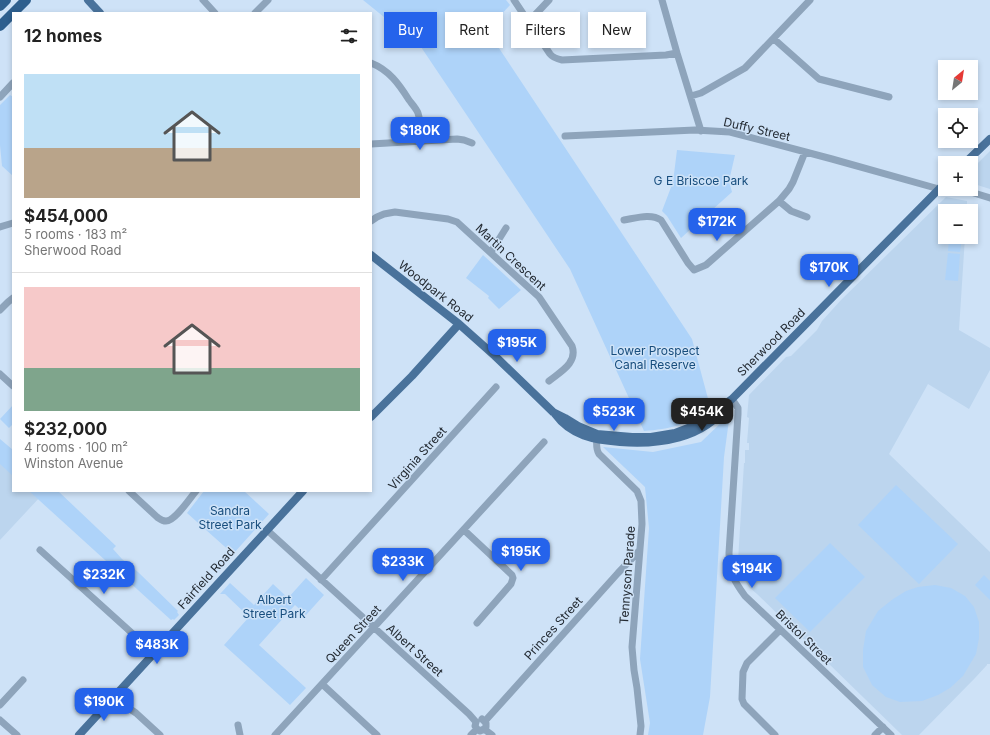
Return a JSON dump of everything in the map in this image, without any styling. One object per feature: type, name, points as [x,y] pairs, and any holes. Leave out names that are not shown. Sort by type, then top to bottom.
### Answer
[{"type":"highway","points":[[0,6],[6,0]]},
{"type":"highway","points":[[14,12],[26,0]]},
{"type":"highway","points":[[0,26],[12,14]]},
{"type":"main road","points":[[88,0],[99,12]]},
{"type":"main road","points":[[972,156],[990,138]]},
{"type":"main road","name":"Sherwood Road","points":[[597,437],[639,437],[679,434],[701,428],[715,419],[722,413],[732,399],[938,190]]},
{"type":"main road","name":"Woodpark Road","points":[[372,256],[459,324],[490,351],[553,412],[597,437]]},
{"type":"main road","points":[[372,416],[412,376],[459,324]]},
{"type":"main road","name":"Fairfield Road","points":[[79,735],[302,492]]},
{"type":"street","points":[[203,0],[215,12]]},
{"type":"street","points":[[256,12],[268,0]]},
{"type":"street","points":[[514,0],[522,12]]},
{"type":"street","points":[[538,12],[549,0]]},
{"type":"street","points":[[662,0],[701,131]]},
{"type":"street","points":[[691,96],[701,93],[745,68],[810,0]]},
{"type":"street","points":[[774,39],[819,79],[889,97]]},
{"type":"street","points":[[546,48],[554,58],[559,60],[666,56],[677,53]]},
{"type":"street","points":[[372,63],[379,66],[390,74],[418,112],[420,122],[420,142]]},
{"type":"street","points":[[0,97],[12,84]]},
{"type":"street","name":"Duffy Street","points":[[565,136],[701,131],[734,133],[805,152],[938,184]]},
{"type":"street","points":[[372,144],[457,139],[472,143]]},
{"type":"street","points":[[624,220],[652,217],[661,220],[694,270],[706,265],[779,201],[793,182],[805,152]]},
{"type":"street","points":[[978,194],[990,198]]},
{"type":"street","points":[[779,201],[791,211],[807,217]]},
{"type":"street","name":"Martin Crescent","points":[[372,220],[384,214],[395,212],[453,220],[491,252],[539,297],[572,346],[574,354],[570,362],[549,381]]},
{"type":"street","points":[[0,227],[12,223]]},
{"type":"street","points":[[491,252],[506,228]]},
{"type":"street","points":[[0,310],[12,299]]},
{"type":"street","points":[[0,374],[12,385]]},
{"type":"street","name":"Virginia Street","points":[[321,580],[496,387]]},
{"type":"street","name":"Bristol Street","points":[[732,399],[738,408],[729,553],[732,576],[745,596],[891,735]]},
{"type":"street","name":"Tennyson Parade","points":[[597,437],[597,451],[599,454],[637,491],[641,501],[642,524],[632,647],[642,726],[640,735]]},
{"type":"street","name":"Queen Street","points":[[275,735],[544,442]]},
{"type":"street","points":[[130,492],[157,517],[164,521],[168,521],[175,516],[195,492]]},
{"type":"street","name":"Albert Street","points":[[267,530],[469,714],[479,727],[492,735]]},
{"type":"street","points":[[464,530],[512,575],[513,578],[511,584],[477,623]]},
{"type":"street","points":[[40,550],[154,653]]},
{"type":"street","name":"Princes Street","points":[[479,727],[482,719],[485,721],[639,551]]},
{"type":"street","points":[[775,735],[744,704],[742,699],[743,672],[747,663],[780,630]]},
{"type":"street","points":[[0,705],[24,680]]},
{"type":"street","points":[[322,684],[377,735]]},
{"type":"street","points":[[115,696],[160,735]]},
{"type":"street","points":[[0,720],[17,735]]},
{"type":"street","points":[[238,725],[240,735]]},
{"type":"street","points":[[471,735],[479,727]]},
{"type":"street","points":[[875,735],[883,727]]},
{"type":"shaded area","points":[[990,151],[990,189],[978,185],[978,163]]},
{"type":"shaded area","points":[[946,197],[967,201],[967,204],[939,204]]},
{"type":"shaded area","points":[[938,205],[938,244],[965,244],[959,330],[990,348],[990,370],[969,409],[928,384],[889,454],[990,552],[990,664],[987,664],[919,735],[902,735],[749,587],[743,577],[738,561],[745,450],[749,450],[749,443],[747,443],[749,418],[747,417],[749,395],[786,357],[791,356],[817,330],[822,321],[841,300]]},
{"type":"shaded area","points":[[0,459],[12,470],[12,492],[36,492],[41,496],[0,540]]},
{"type":"green space","name":"Lower Prospect Canal Reserve","points":[[363,0],[506,0],[510,5],[503,13],[445,12],[445,48],[499,48],[692,339],[710,406],[703,412],[695,418],[679,425],[644,431],[570,269],[422,48],[437,48],[437,12],[384,12],[384,17]]},
{"type":"green space","points":[[10,95],[12,96],[12,175],[2,166],[0,145],[0,105]]},
{"type":"green space","name":"G E Briscoe Park","points":[[677,150],[735,155],[729,181],[732,192],[681,238],[667,216],[662,211],[673,182]]},
{"type":"green space","points":[[948,244],[961,244],[960,252],[948,251]]},
{"type":"green space","points":[[948,253],[960,254],[958,281],[945,280]]},
{"type":"green space","points":[[483,255],[521,290],[499,309],[488,298],[489,296],[466,278]]},
{"type":"green space","points":[[12,406],[12,425],[9,428],[0,419]]},
{"type":"green space","points":[[726,418],[729,420],[724,457],[710,697],[703,735],[648,735],[650,723],[640,659],[649,528],[645,487],[603,447],[653,452],[701,442]]},
{"type":"green space","points":[[0,439],[12,449],[12,475],[0,464]]},
{"type":"green space","points":[[896,485],[958,544],[919,584],[858,525]]},
{"type":"green space","points":[[30,492],[59,492],[116,546],[113,549],[122,559],[138,572],[178,611],[177,612],[179,615],[174,620],[171,620]]},
{"type":"green space","name":"Sandra Street Park","points":[[203,492],[245,492],[269,514],[233,554],[187,513]]},
{"type":"green space","points":[[830,543],[865,577],[810,632],[775,598]]},
{"type":"green space","points":[[984,575],[990,581],[990,600],[975,585]]},
{"type":"green space","name":"Albert Street Park","points":[[306,578],[324,595],[306,615],[295,605],[259,645],[306,688],[290,705],[224,645],[249,617],[225,594],[220,594],[230,583],[254,605],[273,584],[288,598]]},
{"type":"green space","points":[[935,585],[951,588],[965,596],[974,607],[979,622],[979,638],[976,654],[963,676],[950,688],[938,695],[922,701],[900,702],[886,697],[872,685],[863,667],[863,650],[866,631],[878,611],[893,599],[906,591],[918,587]]}]
